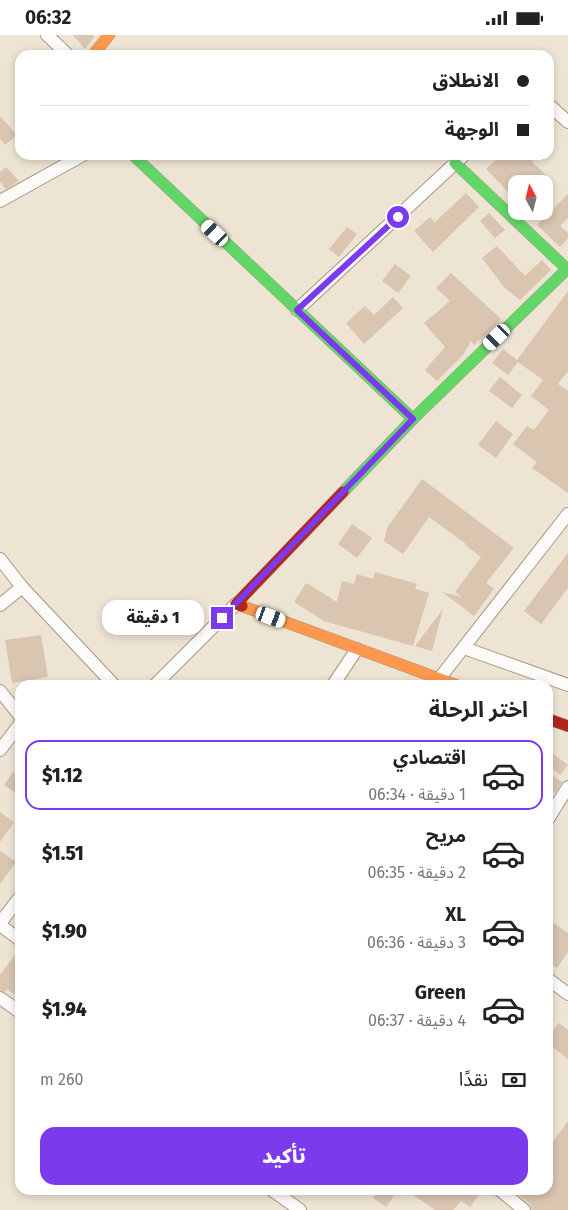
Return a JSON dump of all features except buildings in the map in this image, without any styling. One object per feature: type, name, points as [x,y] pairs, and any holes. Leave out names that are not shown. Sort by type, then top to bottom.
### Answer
[{"type":"street","points":[[47,35],[63,50]]},
{"type":"street","points":[[97,50],[109,35]]},
{"type":"street","points":[[554,109],[568,122]]},
{"type":"street","points":[[0,201],[74,160]]},
{"type":"street","points":[[138,160],[413,419]]},
{"type":"street","points":[[297,310],[458,160]]},
{"type":"street","points":[[160,680],[236,604],[413,419],[568,269],[460,160]]},
{"type":"street","points":[[439,680],[568,514]]},
{"type":"street","points":[[0,559],[22,587],[109,680]]},
{"type":"street","points":[[0,605],[22,587]]},
{"type":"street","points":[[236,604],[357,649],[432,680]]},
{"type":"street","points":[[464,648],[568,685]]},
{"type":"street","points":[[336,680],[357,649]]},
{"type":"street","points":[[0,691],[15,709]]},
{"type":"street","points":[[553,721],[568,726]]},
{"type":"street","points":[[0,750],[15,730]]},
{"type":"street","points":[[553,811],[568,787]]},
{"type":"street","points":[[15,904],[0,924],[15,936]]},
{"type":"street","points":[[553,985],[568,994]]},
{"type":"street","points":[[0,998],[15,1008]]},
{"type":"street","points":[[279,1195],[300,1210]]},
{"type":"street","points":[[506,1195],[524,1210]]},
{"type":"traffic: fast","points":[[138,160],[413,419],[343,492]]},
{"type":"traffic: fast","points":[[413,419],[567,269],[455,163]]},
{"type":"traffic: slow","points":[[97,50],[109,35]]},
{"type":"traffic: slow","points":[[242,606],[442,680]]},
{"type":"traffic: jam","points":[[242,606],[236,604],[343,492]]},
{"type":"traffic: jam","points":[[553,721],[568,726]]},
{"type":"route","points":[[222,618],[413,419],[297,310],[398,217]]}]
